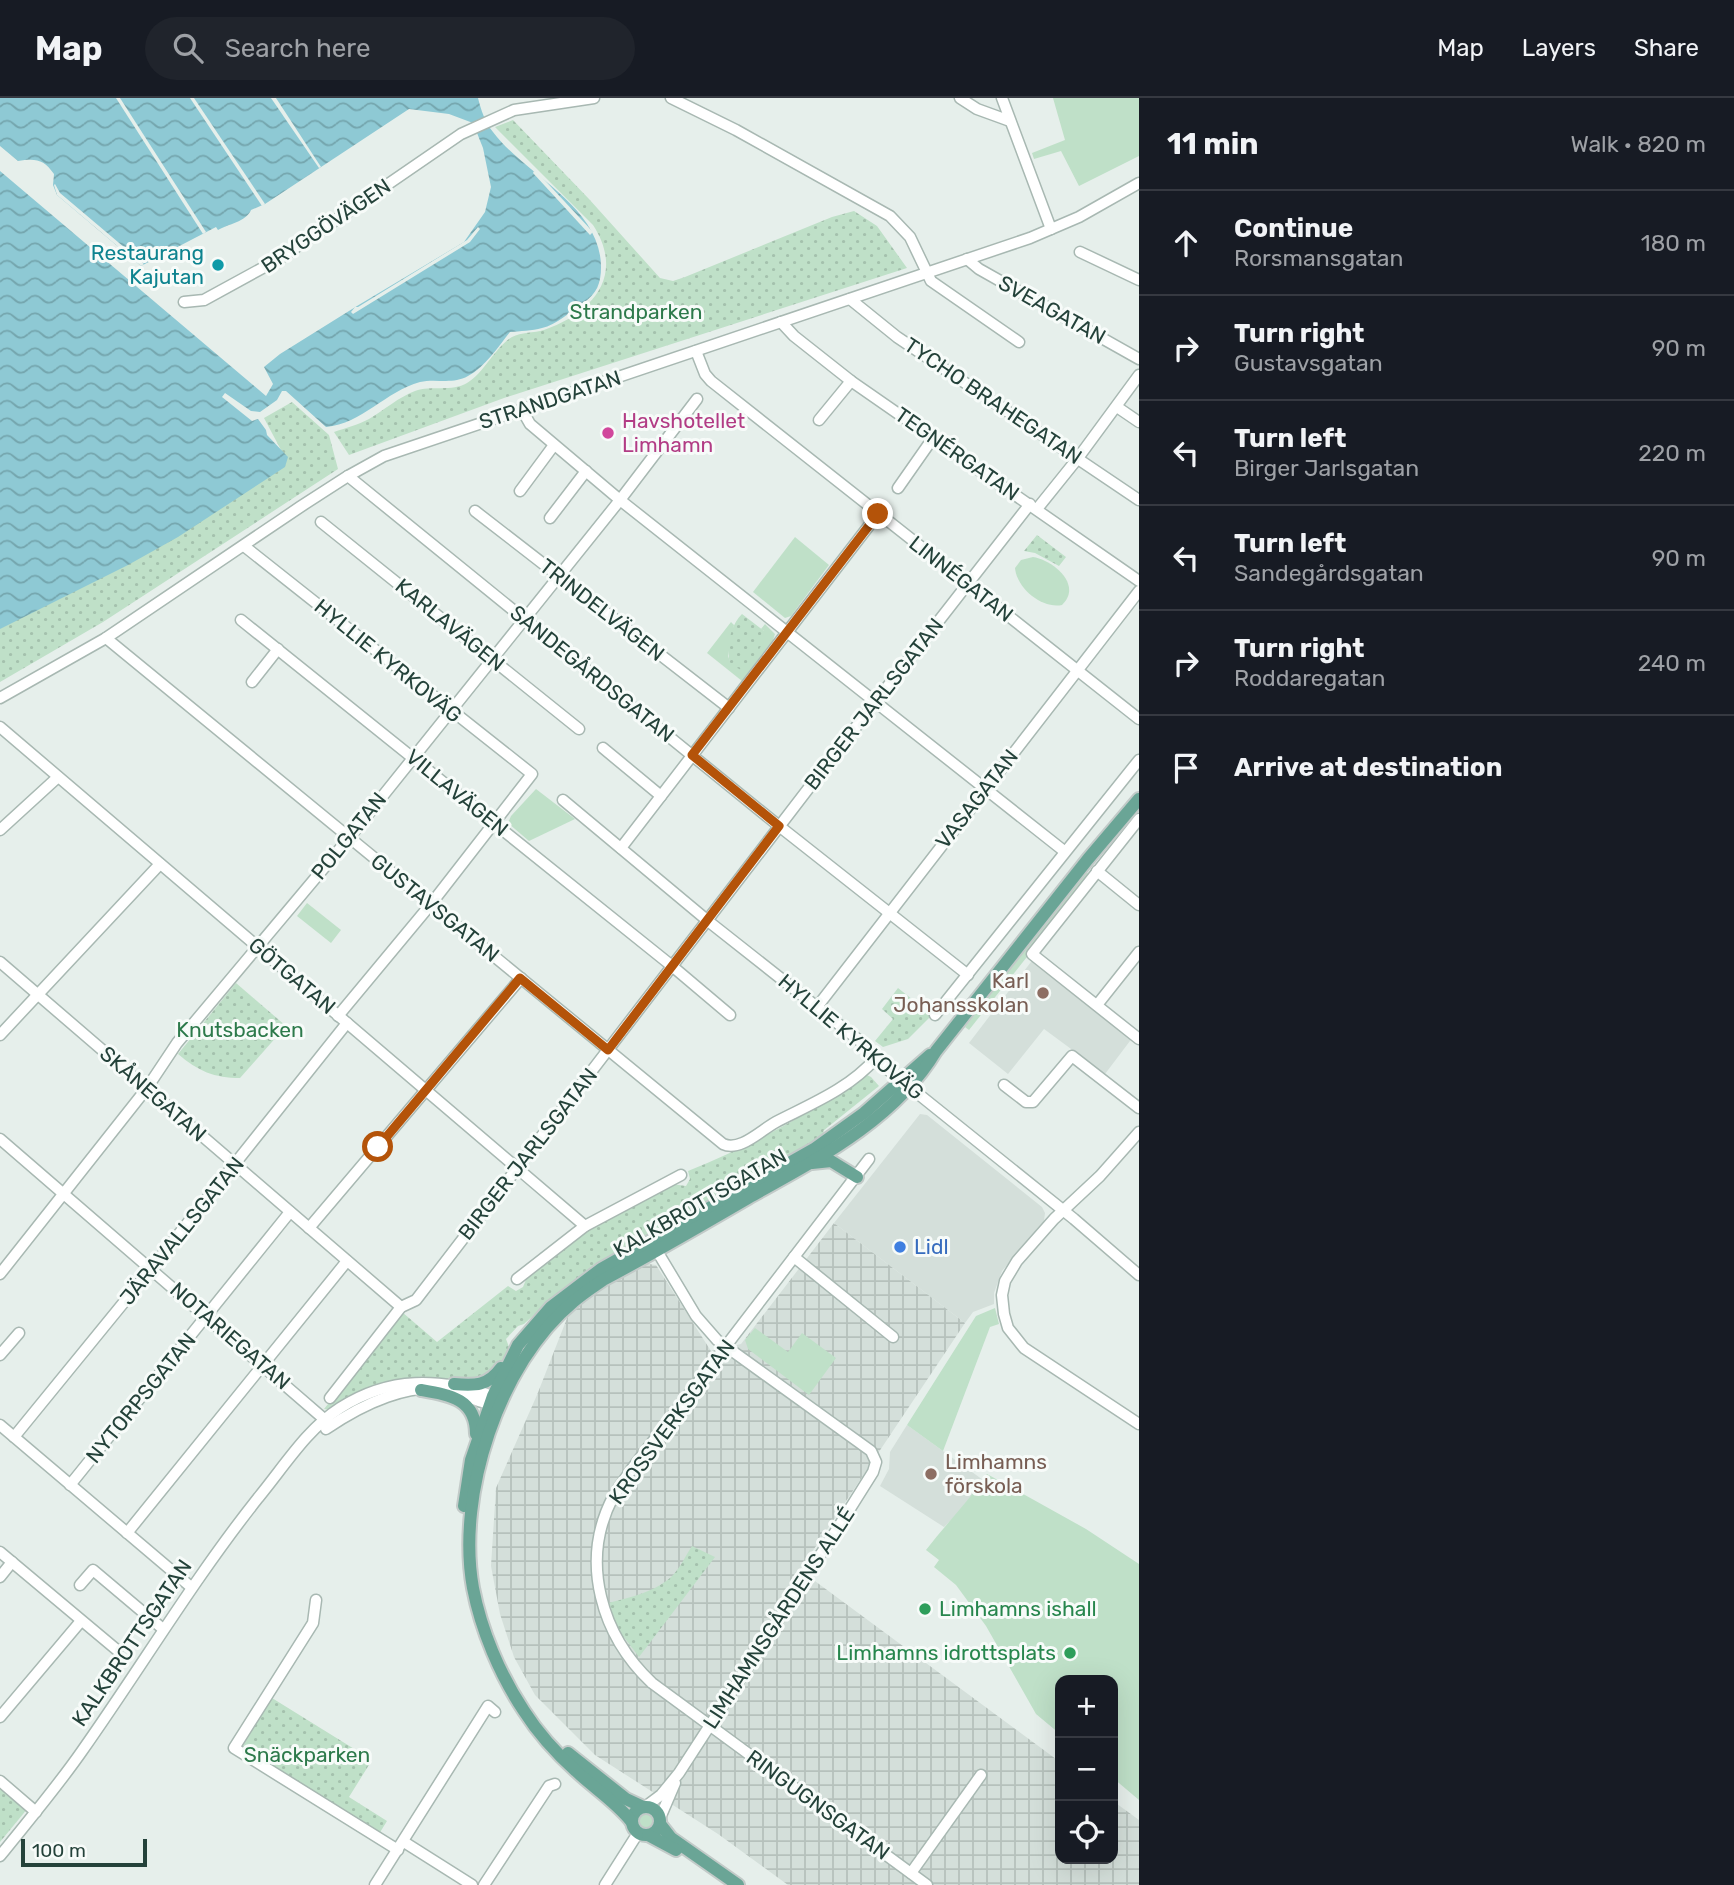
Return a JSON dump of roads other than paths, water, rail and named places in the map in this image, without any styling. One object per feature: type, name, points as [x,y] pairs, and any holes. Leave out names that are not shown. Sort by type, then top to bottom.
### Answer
[{"type":"main road","name":"KALKBROTTSGATAN","points":[[494,1402],[520,1364],[571,1303],[603,1280],[808,1164],[860,1130],[936,1051],[1087,860],[1139,799]]},
{"type":"main road","name":"KALKBROTTSGATAN","points":[[473,1587],[464,1549],[466,1482],[475,1444],[518,1345],[551,1307],[575,1287],[634,1250],[814,1149],[906,1083]]},
{"type":"main road","points":[[808,1164],[831,1161],[857,1177]]},
{"type":"main road","points":[[454,1384],[486,1383],[494,1377],[518,1345]]},
{"type":"main road","points":[[421,1390],[450,1396],[467,1406],[476,1422],[475,1444]]},
{"type":"main road","points":[[494,1402],[472,1503],[470,1532],[473,1587],[491,1649],[522,1708],[552,1748],[639,1830],[666,1843],[728,1885]]},
{"type":"main road","points":[[507,1680],[551,1737],[626,1800],[653,1809],[671,1838],[737,1885]]},
{"type":"main road","points":[[639,1830],[634,1813],[644,1807]]},
{"type":"main road","points":[[639,1830],[656,1831],[660,1821]]},
{"type":"street","name":"BRYGGÖVÄGEN","points":[[184,302],[204,300],[279,259],[461,134],[514,110],[594,98]]},
{"type":"street","points":[[671,98],[739,132],[890,216],[910,237],[931,281],[1019,342]]},
{"type":"street","points":[[960,98],[977,109],[1010,121]]},
{"type":"street","points":[[1002,98],[1051,229]]},
{"type":"street","name":"STRANDGATAN","points":[[0,698],[106,638],[348,476],[402,449],[1051,229],[1079,217],[1139,183]]},
{"type":"street","points":[[1080,252],[1139,280]]},
{"type":"street","name":"SVEAGATAN","points":[[967,259],[979,269],[1139,359]]},
{"type":"street","name":"TYCHO BRAHEGATAN","points":[[850,299],[897,337],[1139,500]]},
{"type":"street","name":"TEGNÉRGATAN","points":[[781,322],[794,336],[851,380],[1139,581]]},
{"type":"street","name":"LINNÉGATAN","points":[[696,351],[710,381],[1139,719]]},
{"type":"street","name":"BIRGER JARLSGATAN","points":[[330,1398],[401,1307],[416,1300],[968,584],[1033,506],[1078,458],[1139,375]]},
{"type":"street","points":[[819,420],[851,380]]},
{"type":"street","name":"POLGATAN","points":[[0,1273],[147,1088],[177,1043],[349,838],[620,500],[697,398]]},
{"type":"street","points":[[1117,407],[1139,422]]},
{"type":"street","points":[[522,410],[530,424],[620,500],[1064,851]]},
{"type":"street","points":[[898,488],[933,438]]},
{"type":"street","points":[[520,491],[554,445]]},
{"type":"street","points":[[550,519],[586,471]]},
{"type":"street","name":"SANDEGÅRDSGATAN","points":[[348,476],[779,826],[968,975]]},
{"type":"street","name":"TRINDELVÄGEN","points":[[475,512],[729,708]]},
{"type":"street","points":[[621,848],[878,514]]},
{"type":"street","name":"KARLAVÄGEN","points":[[320,522],[579,729]]},
{"type":"street","name":"HYLLIE KYRKOVÄG","points":[[244,546],[533,774],[495,823]]},
{"type":"street","name":"VASAGATAN","points":[[817,1007],[1139,591]]},
{"type":"street","name":"VILLAVÄGEN","points":[[241,620],[730,1015]]},
{"type":"street","name":"GUSTAVSGATAN","points":[[106,638],[729,1147],[737,1146],[816,1103],[867,1069],[876,1058]]},
{"type":"street","points":[[252,682],[278,649]]},
{"type":"street","name":"GÖTGATAN","points":[[0,727],[584,1226]]},
{"type":"street","points":[[603,748],[661,796]]},
{"type":"street","points":[[935,1015],[1139,760]]},
{"type":"street","points":[[0,830],[58,777]]},
{"type":"street","name":"HYLLIE KYRKOVÄG","points":[[563,800],[708,921],[865,1045],[876,1058],[1139,1275]]},
{"type":"street","points":[[1139,819],[1032,954],[1139,1039]]},
{"type":"street","points":[[338,1016],[495,823]]},
{"type":"street","points":[[0,1035],[160,864]]},
{"type":"street","points":[[1097,871],[1139,905]]},
{"type":"street","points":[[1097,1005],[1139,952]]},
{"type":"street","name":"SKÅNEGATAN","points":[[0,962],[401,1307]]},
{"type":"street","points":[[309,1228],[520,978]]},
{"type":"street","name":"JÄRAVALLSGATAN","points":[[14,1437],[347,1023]]},
{"type":"street","points":[[1003,1085],[1026,1102],[1033,1102],[1072,1056],[1139,1108]]},
{"type":"street","points":[[1139,1132],[1100,1176],[1063,1210],[1011,1269],[1003,1288],[1004,1314],[1012,1335],[1024,1348],[1139,1424]]},
{"type":"street","name":"NOTARIEGATAN","points":[[0,1139],[329,1422]]},
{"type":"street","name":"KROSSVERKSGATAN","points":[[709,1726],[652,1684],[621,1648],[601,1600],[597,1561],[602,1529],[613,1498],[869,1159]]},
{"type":"street","points":[[517,1279],[584,1226],[681,1175]]},
{"type":"street","name":"NYTORPSGATAN","points":[[70,1485],[290,1212]]},
{"type":"street","points":[[657,1251],[696,1316],[725,1347]]},
{"type":"street","points":[[794,1257],[894,1337]]},
{"type":"street","points":[[127,1533],[347,1261]]},
{"type":"street","points":[[0,1355],[19,1333]]},
{"type":"street","name":"LIMHAMNSGÅRDENS ALLÉ","points":[[644,1807],[661,1795],[679,1773],[841,1523],[873,1472],[876,1462],[871,1451],[725,1347]]},
{"type":"street","name":"KALKBROTTSGATAN","points":[[0,1856],[84,1749],[191,1587],[296,1452],[353,1401],[380,1389],[420,1382],[454,1384],[494,1402]]},
{"type":"street","name":"KALKBROTTSGATAN","points":[[329,1422],[394,1395],[421,1390],[454,1391],[494,1402]]},
{"type":"street","points":[[0,1425],[191,1587]]},
{"type":"street","points":[[0,1552],[117,1650]]},
{"type":"street","points":[[0,1577],[12,1562]]},
{"type":"street","points":[[80,1585],[93,1570],[163,1629]]},
{"type":"street","points":[[316,1600],[313,1623],[234,1748],[472,1885]]},
{"type":"street","points":[[0,1717],[81,1621]]},
{"type":"street","points":[[375,1885],[488,1706],[495,1712]]},
{"type":"street","name":"RINGUGNSGATAN","points":[[709,1726],[927,1885]]},
{"type":"street","name":"LIMHAMNSGÅRDENS ALLÉ","points":[[660,1821],[679,1773]]},
{"type":"street","points":[[911,1873],[981,1775]]},
{"type":"street","points":[[0,1781],[36,1812]]},
{"type":"street","points":[[484,1885],[549,1786],[555,1784]]},
{"type":"street","points":[[606,1885],[639,1830]]},
{"type":"water","points":[[0,98],[478,98],[493,132],[523,163],[559,193],[589,226],[598,245],[601,267],[599,283],[588,300],[553,324],[534,330],[510,332],[486,362],[468,376],[408,386],[363,414],[339,425],[326,427],[286,391],[282,391],[277,400],[260,412],[251,411],[225,393],[222,397],[252,421],[258,419],[267,435],[288,457],[285,467],[178,537],[0,629],[0,171],[266,396],[273,384],[264,367],[280,354],[464,242],[485,212],[491,187],[483,148],[473,123],[449,114],[409,109],[265,204],[251,210],[241,220],[218,230],[216,227],[141,266],[57,195],[53,185],[54,174],[47,165],[34,160],[18,161],[0,146]]},
{"type":"place","name":"Restaurang Kajutan","points":[[218,265]]},
{"type":"place","name":"Havshotellet Limhamn","points":[[608,433]]},
{"type":"place","name":"Karl Johansskolan","points":[[1043,993]]},
{"type":"place","name":"Lidl","points":[[900,1247]]},
{"type":"place","name":"Limhamns förskola","points":[[931,1474]]},
{"type":"place","name":"Limhamns ishall","points":[[925,1609]]},
{"type":"place","name":"Limhamns idrottsplats","points":[[1070,1653]]},
{"type":"park label","name":"Strandparken","points":[[636,312]]},
{"type":"park label","name":"Knutsbacken","points":[[240,1030]]},
{"type":"park label","name":"Snäckparken","points":[[307,1755]]}]
